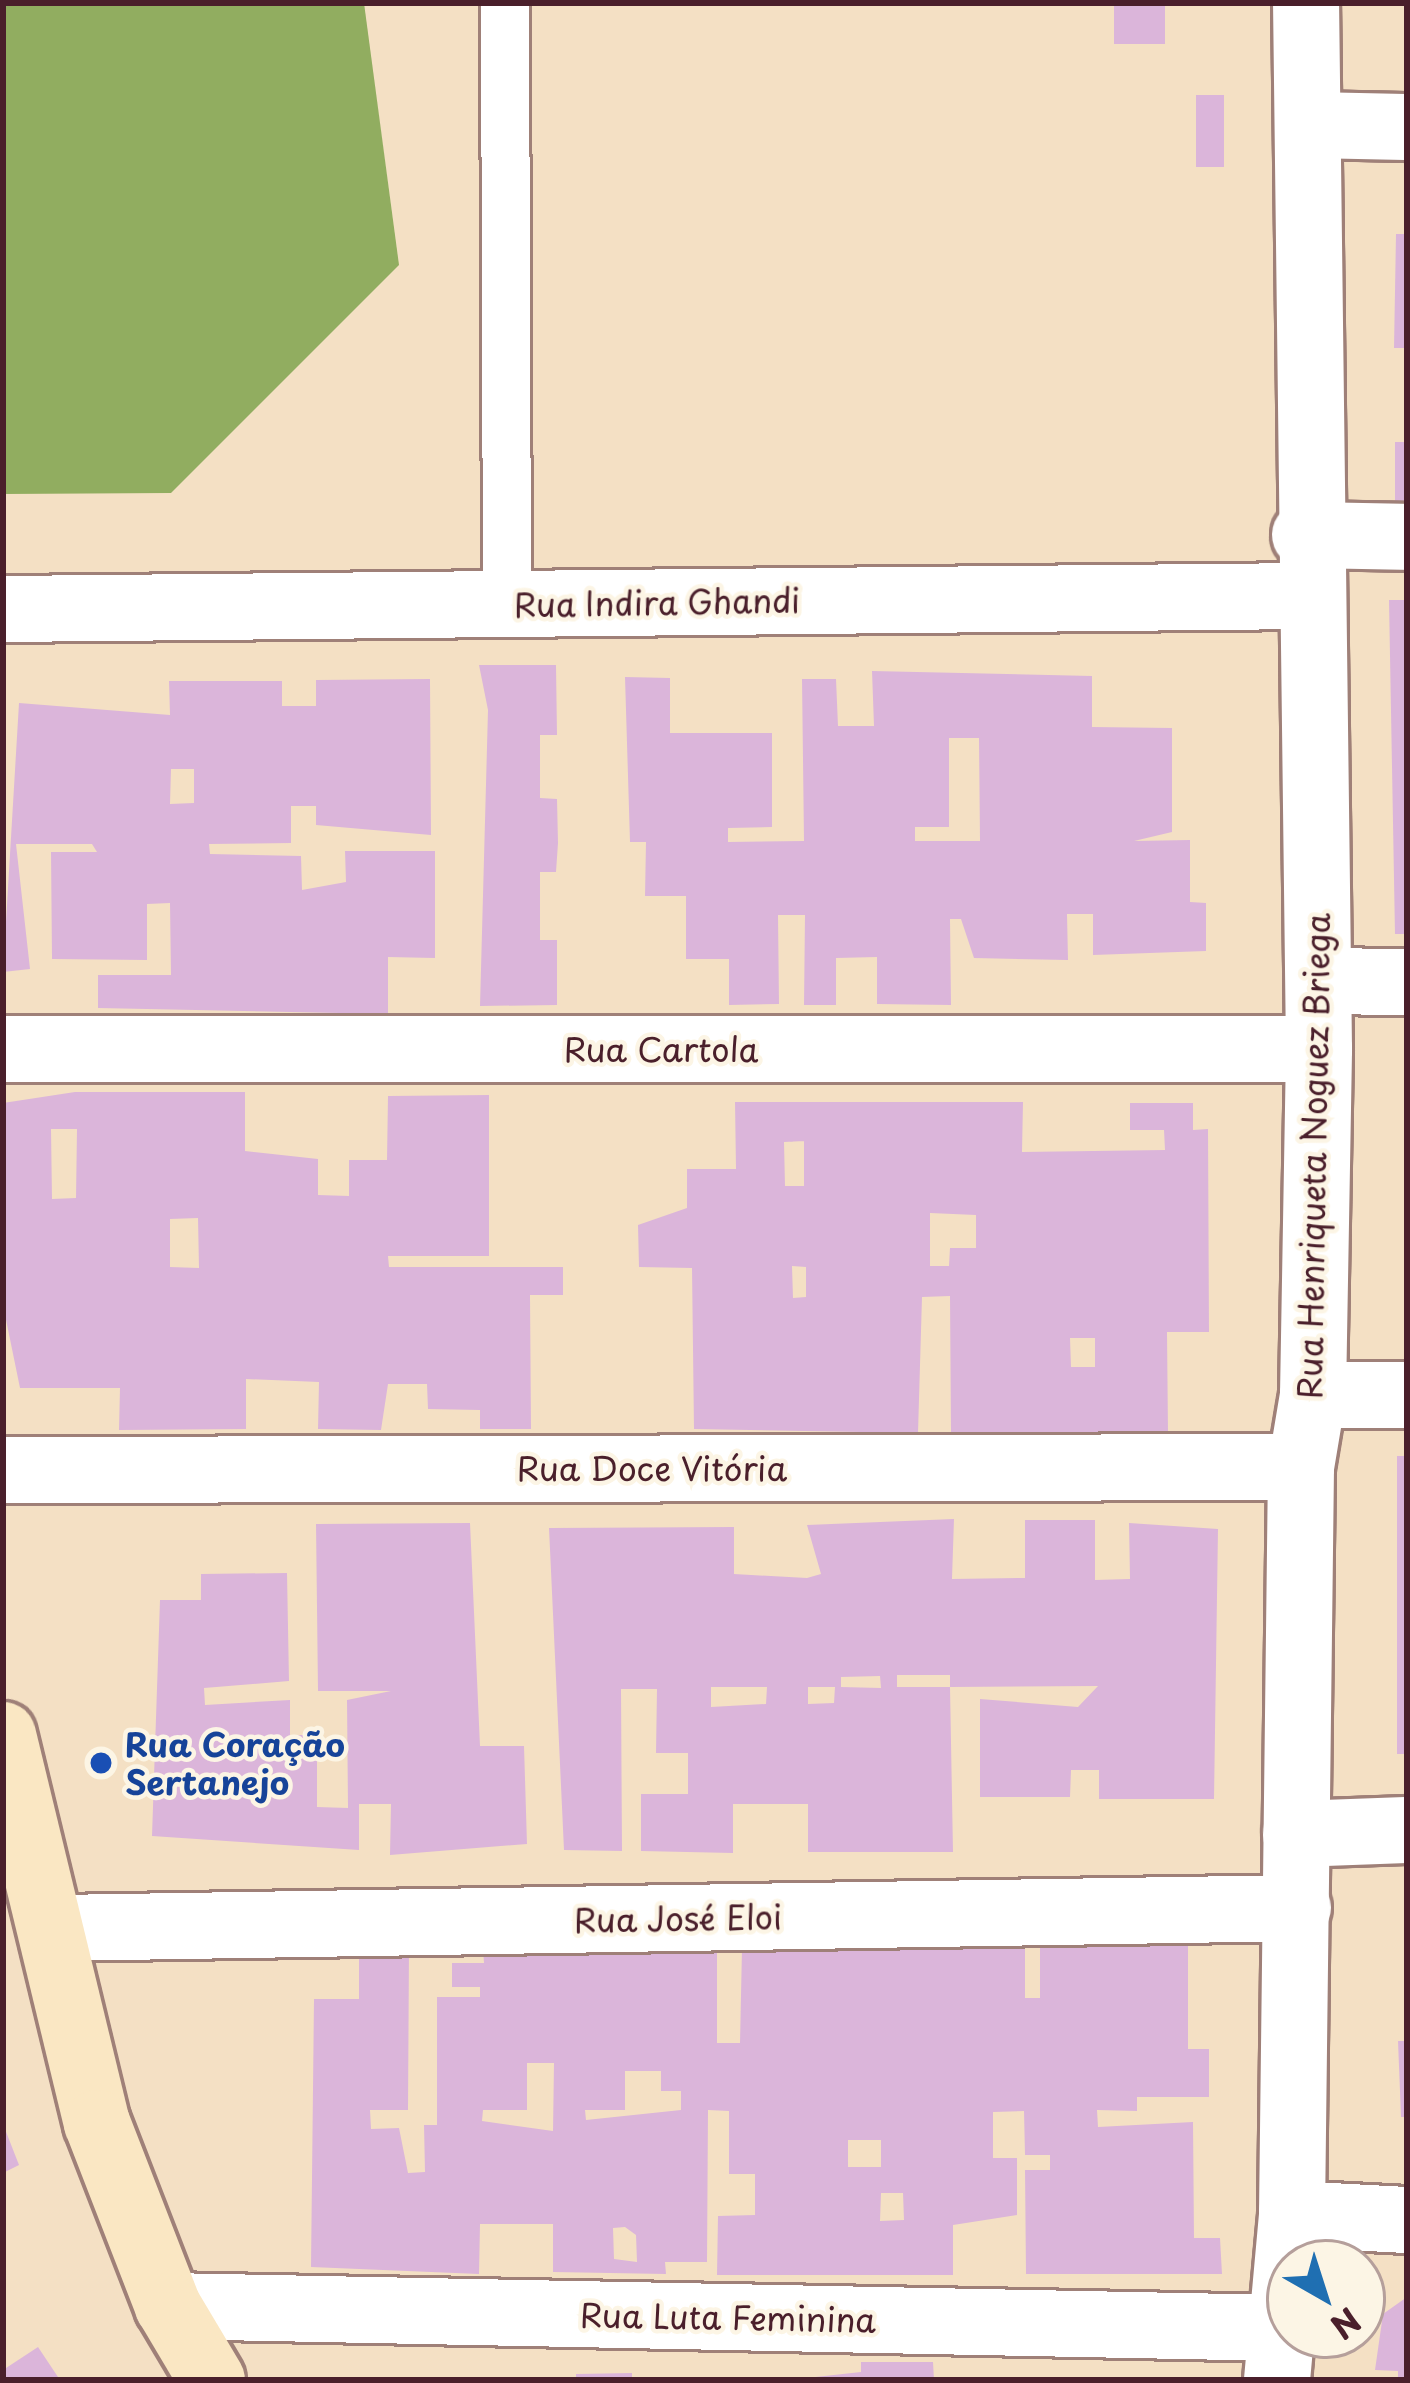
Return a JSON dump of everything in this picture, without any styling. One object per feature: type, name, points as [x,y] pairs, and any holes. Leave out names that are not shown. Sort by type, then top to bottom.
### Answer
[{"type":"street","name":"Rua Henriqueta Noguez Briega","points":[[1290,2239],[1301,1467],[1312,1395],[1320,981],[1308,566],[1306,3]]},
{"type":"street","points":[[1310,125],[1407,128]]},
{"type":"street","name":"Rua Indira Ghandi","points":[[3,609],[507,604],[1308,566],[1407,537]]},
{"type":"street","points":[[1320,981],[1407,982]]},
{"type":"street","name":"Rua Cartola","points":[[3,1049],[1319,1049]]},
{"type":"street","points":[[1312,1395],[1407,1396]]},
{"type":"street","name":"Rua Doce Vitória","points":[[3,1470],[1301,1467]]},
{"type":"street","points":[[3,1735],[57,1928],[97,2123],[168,2306],[212,2380]]},
{"type":"street","points":[[1296,1834],[1407,1830]]},
{"type":"street","name":"Rua José Eloi","points":[[57,1928],[1298,1908]]},
{"type":"street","points":[[1292,2214],[1407,2220]]},
{"type":"street","name":"Rua Luta Feminina","points":[[168,2306],[1266,2353]]},
{"type":"lane","points":[[505,3],[507,604]]},
{"type":"green space","points":[[3,3],[364,3],[399,265],[171,493],[3,494]]},
{"type":"building","points":[[1114,3],[1165,3],[1165,44],[1114,44]]},
{"type":"building","points":[[1196,95],[1224,95],[1224,167],[1196,167]]},
{"type":"building","points":[[1396,234],[1407,234],[1407,348],[1394,348]]},
{"type":"building","points":[[1395,442],[1407,442],[1407,513],[1395,513]]},
{"type":"building","points":[[1389,600],[1407,600],[1407,934],[1395,934]]},
{"type":"building","points":[[479,665],[556,665],[557,735],[540,735],[540,798],[557,799],[558,843],[556,872],[540,872],[540,940],[557,940],[557,1005],[480,1006],[488,710]]},
{"type":"building","points":[[872,671],[1092,676],[1092,727],[1172,728],[1172,832],[1134,841],[1190,840],[1190,902],[1206,903],[1206,951],[1093,955],[1093,914],[1067,914],[1068,960],[974,958],[961,919],[950,919],[951,1005],[877,1004],[877,957],[836,958],[836,1005],[804,1005],[805,915],[778,915],[779,1004],[729,1005],[729,959],[686,959],[686,896],[645,896],[646,842],[630,842],[625,677],[670,678],[670,733],[772,733],[772,827],[728,828],[728,842],[804,841],[802,679],[836,679],[838,726],[874,726]],"holes":[[[949,738],[979,738],[980,841],[915,841],[915,827],[949,827]]]},
{"type":"building","points":[[430,679],[431,835],[316,825],[316,806],[291,806],[291,843],[209,844],[210,854],[301,856],[302,890],[346,882],[345,851],[435,851],[435,958],[388,957],[388,1014],[98,1008],[98,975],[171,975],[170,903],[147,904],[147,960],[52,959],[51,852],[97,852],[92,844],[16,844],[30,969],[3,972],[19,703],[170,715],[169,681],[282,681],[282,706],[316,706],[316,680]],"holes":[[[171,769],[194,769],[194,803],[170,804]]]},
{"type":"building","points":[[75,1092],[245,1092],[245,1151],[318,1159],[318,1195],[349,1196],[349,1160],[387,1160],[388,1096],[489,1095],[489,1256],[388,1256],[389,1267],[563,1267],[563,1295],[530,1295],[531,1429],[480,1429],[480,1410],[428,1409],[427,1384],[388,1384],[381,1430],[318,1429],[319,1382],[246,1379],[246,1429],[119,1430],[120,1388],[20,1388],[3,1305],[3,1103]],"holes":[[[51,1129],[77,1129],[76,1198],[52,1199]],[[198,1218],[199,1268],[170,1267],[170,1219]]]},
{"type":"building","points":[[735,1102],[1023,1102],[1022,1152],[1165,1150],[1164,1130],[1130,1130],[1130,1103],[1193,1103],[1193,1130],[1208,1129],[1209,1332],[1167,1332],[1168,1433],[951,1433],[950,1296],[922,1297],[918,1433],[694,1429],[692,1268],[639,1267],[638,1225],[687,1208],[687,1169],[736,1169]],"holes":[[[804,1141],[804,1186],[785,1186],[784,1142]],[[930,1213],[976,1215],[976,1248],[950,1248],[949,1266],[930,1266]],[[792,1266],[806,1267],[806,1297],[793,1298]],[[1070,1338],[1095,1338],[1095,1367],[1071,1367]]]},
{"type":"building","points":[[1397,1456],[1407,1456],[1407,1754],[1397,1754]]},
{"type":"building","points":[[954,1519],[952,1579],[1025,1578],[1025,1520],[1095,1520],[1095,1580],[1130,1579],[1129,1523],[1218,1529],[1214,1799],[1099,1799],[1099,1770],[1071,1770],[1070,1797],[980,1797],[980,1699],[1078,1707],[1098,1686],[950,1687],[953,1852],[808,1852],[808,1804],[733,1804],[733,1853],[641,1851],[641,1794],[688,1794],[688,1753],[656,1753],[657,1689],[621,1689],[622,1851],[564,1850],[549,1528],[734,1527],[734,1574],[807,1578],[821,1574],[807,1525]],"holes":[[[897,1675],[950,1675],[950,1687],[897,1687]],[[880,1676],[881,1688],[841,1687],[841,1677]],[[711,1687],[767,1687],[766,1704],[711,1707]],[[808,1687],[835,1687],[834,1703],[808,1704]]]},
{"type":"building","points":[[470,1523],[480,1746],[524,1746],[527,1844],[390,1855],[391,1804],[359,1804],[359,1850],[152,1836],[160,1600],[201,1600],[201,1574],[287,1573],[289,1681],[204,1688],[205,1705],[290,1700],[290,1735],[317,1735],[317,1807],[348,1808],[347,1700],[391,1691],[318,1691],[316,1524]]},
{"type":"building","points":[[1025,1943],[1025,1998],[1040,1998],[1040,1943],[1188,1945],[1188,2049],[1209,2049],[1209,2097],[1137,2097],[1137,2111],[1097,2110],[1098,2127],[1193,2122],[1194,2238],[1220,2238],[1222,2274],[1026,2274],[1025,2170],[1050,2170],[1050,2155],[1025,2155],[1024,2111],[993,2112],[993,2158],[1017,2158],[1017,2215],[953,2225],[953,2275],[717,2275],[718,2216],[755,2215],[755,2174],[729,2174],[729,2111],[708,2110],[707,2262],[665,2262],[666,2274],[553,2272],[553,2224],[480,2224],[479,2274],[311,2267],[314,1999],[359,1999],[359,1948],[409,1948],[408,2110],[370,2110],[371,2129],[399,2128],[408,2173],[425,2172],[424,2125],[437,2125],[437,1997],[480,1997],[480,1987],[452,1987],[452,1963],[484,1963],[483,1948],[717,1948],[717,2043],[740,2043],[742,1948]],"holes":[[[527,2063],[554,2063],[553,2131],[482,2121],[483,2110],[527,2110]],[[625,2071],[661,2071],[661,2091],[681,2091],[681,2110],[586,2120],[585,2110],[625,2110]],[[848,2140],[881,2140],[881,2167],[848,2167]],[[881,2193],[903,2193],[904,2220],[880,2221]],[[625,2227],[636,2235],[637,2262],[614,2259],[613,2228]]]},
{"type":"building","points":[[1398,2041],[1407,2041],[1407,2117],[1401,2117]]},
{"type":"building","points":[[3,2124],[19,2165],[3,2173]]},
{"type":"building","points":[[1407,2297],[1407,2380],[1398,2380],[1398,2371],[1375,2370],[1377,2359],[1386,2359],[1386,2312]]},
{"type":"building","points":[[38,2347],[60,2380],[3,2380],[3,2370]]},
{"type":"building","points":[[861,2362],[933,2362],[934,2380],[788,2380],[861,2372]]},
{"type":"building","points":[[632,2373],[632,2380],[576,2380],[576,2374]]},
{"type":"place","name":"Rua Coração Sertanejo","points":[[101,1763]]}]
